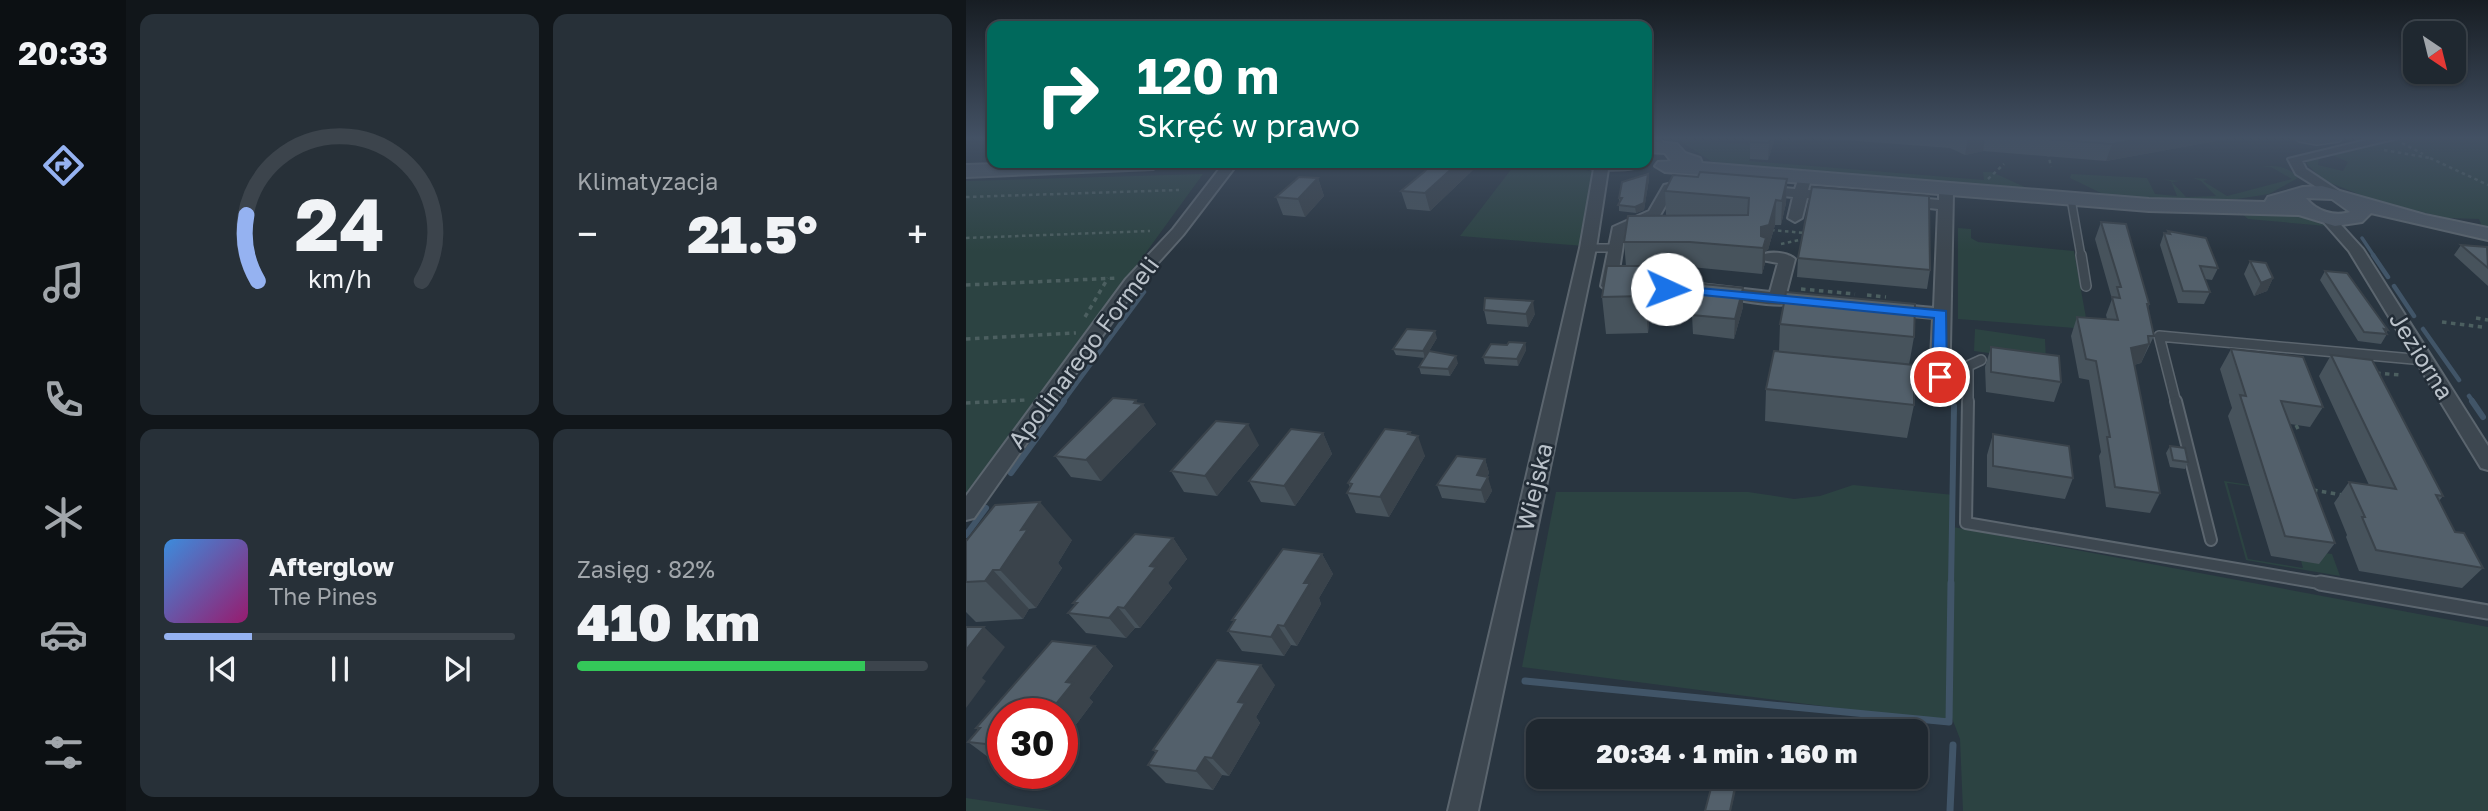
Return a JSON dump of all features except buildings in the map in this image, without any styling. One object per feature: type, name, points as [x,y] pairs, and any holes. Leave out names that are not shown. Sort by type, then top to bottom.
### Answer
[{"type":"main road","points":[[1731,176],[1746,181],[1946,197],[2234,206],[2302,199],[2344,210],[2423,221],[2488,234]]},
{"type":"street","name":"Apolinarego Formeli","points":[[966,512],[1132,282],[1178,232],[1221,176]]},
{"type":"street","name":"Wiejska","points":[[1463,811],[1588,248],[1600,176]]},
{"type":"street","points":[[2301,176],[2302,199]]},
{"type":"street","points":[[2306,176],[2344,210]]},
{"type":"street","points":[[1700,185],[1680,184],[1669,188],[1654,214],[1618,230],[1609,282],[1613,288],[1691,288],[1777,298],[1802,295]]},
{"type":"street","points":[[1795,218],[1803,186],[1851,197]]},
{"type":"street","points":[[1887,200],[1946,197],[1939,398]]},
{"type":"street","name":"Jeziorna","points":[[2344,210],[2355,249],[2488,463]]},
{"type":"street","points":[[1767,257],[1787,259],[1777,298]]},
{"type":"street","points":[[1871,307],[1941,314]]},
{"type":"lane","points":[[2071,199],[2086,286]]},
{"type":"lane","points":[[1588,248],[1614,248]]},
{"type":"lane","points":[[2211,540],[2159,336],[2424,360]]},
{"type":"lane","points":[[1981,360],[1968,366],[1966,523],[2488,612]]},
{"type":"path","points":[[2468,176],[2488,185]]},
{"type":"path","points":[[966,197],[1179,190]]},
{"type":"path","points":[[1759,229],[1814,235],[1780,245]]},
{"type":"path","points":[[966,238],[1150,231]]},
{"type":"path","points":[[966,339],[1076,333],[1108,278]]},
{"type":"path","points":[[966,285],[1118,278]]},
{"type":"path","points":[[1802,295],[1855,294]]},
{"type":"path","points":[[2476,318],[2488,320]]},
{"type":"path","points":[[2442,322],[2482,327]]},
{"type":"path","points":[[2376,373],[2400,375]]},
{"type":"path","points":[[966,403],[1028,400]]},
{"type":"path","points":[[2296,425],[2299,431]]},
{"type":"path","points":[[2313,490],[2344,495],[2347,505]]},
{"type":"green space","points":[[1202,176],[966,500],[966,181]]},
{"type":"green space","points":[[1506,176],[1593,176],[1584,246],[1460,236]]},
{"type":"green space","points":[[1859,176],[1933,176],[1984,180],[1983,176],[2000,176],[2029,189],[2105,195],[2070,178],[2071,176],[2147,178],[2155,194],[2177,196],[2171,181],[2161,179],[2180,181],[2172,182],[2186,197],[2216,196],[2201,181],[2193,178],[2208,179],[2203,181],[2227,196],[2292,179],[2286,176],[2298,178],[2269,194],[2237,199],[2145,199]]},
{"type":"green space","points":[[2319,176],[2488,176],[2488,228],[2462,222],[2482,226],[2479,219],[2447,218],[2376,201],[2323,180]]},
{"type":"green space","points":[[2240,212],[2292,213],[2326,226],[2248,219]]},
{"type":"green space","points":[[1958,228],[1971,229],[1971,238],[1978,242],[2074,251],[2088,329],[1958,319]]},
{"type":"green space","points":[[1975,329],[2045,339],[2046,361],[1974,351]]},
{"type":"green space","points":[[2224,481],[2309,494],[2227,483],[2248,559],[2303,568],[2301,561],[2315,552],[2332,554],[2340,576],[2246,560]]},
{"type":"green space","points":[[1853,485],[1954,495],[1953,527],[2488,627],[2488,811],[1963,811],[1960,739],[1950,713],[1946,722],[1522,667],[1556,492],[1748,492],[1794,499],[1820,496]]},
{"type":"green space","points":[[966,798],[1054,811],[966,811]]},
{"type":"waterway","points":[[2362,238],[2374,256]]},
{"type":"waterway","points":[[2373,255],[2388,277]]},
{"type":"waterway","points":[[2394,286],[2414,316]]},
{"type":"waterway","points":[[1062,403],[1144,292]]},
{"type":"waterway","points":[[2423,329],[2459,380]]},
{"type":"waterway","points":[[2469,396],[2474,403]]},
{"type":"waterway","points":[[1011,473],[1064,401]]},
{"type":"waterway","points":[[2472,401],[2483,417]]},
{"type":"waterway","points":[[1951,585],[1954,406]]},
{"type":"waterway","points":[[966,535],[986,508]]},
{"type":"waterway","points":[[1525,681],[1949,722],[1951,583]]},
{"type":"waterway","points":[[1950,811],[1953,745]]},
{"type":"route","points":[[1667,289],[1691,288],[1941,314],[1940,377]]}]
